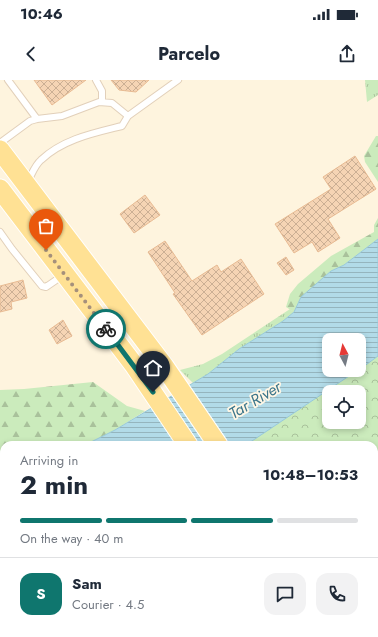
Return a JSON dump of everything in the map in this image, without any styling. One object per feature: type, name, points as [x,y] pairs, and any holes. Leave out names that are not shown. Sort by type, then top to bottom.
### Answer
[{"type":"main road","points":[[0,150],[164,366],[215,441]]},
{"type":"main road","points":[[0,189],[144,379],[185,441]]},
{"type":"lane","points":[[8,80],[37,119]]},
{"type":"lane","points":[[96,80],[102,91],[102,102]]},
{"type":"lane","points":[[26,184],[40,161],[64,144],[88,135],[122,126],[128,116],[178,80]]},
{"type":"lane","points":[[0,143],[30,121],[62,116],[99,102],[112,103],[128,116]]},
{"type":"lane","points":[[0,232],[42,286],[46,287],[65,274]]},
{"type":"green space","points":[[365,80],[378,80],[378,95],[367,102]]},
{"type":"green space","points":[[376,136],[378,136],[378,182],[365,162],[364,156]]},
{"type":"green space","points":[[378,218],[378,239],[344,265],[331,271],[301,297],[294,312],[286,307],[290,294],[298,284],[331,256],[374,232],[374,225]]},
{"type":"green space","points":[[290,309],[294,312],[283,321],[239,349],[208,374],[193,383],[180,370],[203,364],[222,354]]},
{"type":"green space","points":[[378,356],[378,441],[252,441],[322,394],[322,429],[366,429],[366,385],[335,385],[347,377],[366,377],[366,364]]},
{"type":"green space","points":[[93,382],[127,406],[145,411],[115,430],[93,441],[0,441],[0,390]]},
{"type":"water","name":"Tar River","points":[[378,239],[378,356],[366,365],[366,333],[322,333],[322,377],[348,377],[336,385],[322,385],[322,394],[252,441],[93,441],[115,430],[208,374],[239,349],[283,321],[294,312],[301,297],[331,271],[344,265]]},
{"type":"building","points":[[34,80],[86,80],[52,105]]},
{"type":"building","points":[[111,80],[149,80],[136,92],[119,90]]},
{"type":"building","points":[[355,156],[376,189],[328,219],[340,238],[318,252],[312,242],[294,253],[275,224],[331,189],[323,177]]},
{"type":"building","points":[[145,195],[160,215],[134,233],[120,214]]},
{"type":"building","points":[[165,241],[192,281],[217,265],[221,272],[241,259],[264,294],[202,335],[173,294],[175,293],[148,252]]},
{"type":"building","points":[[286,257],[294,270],[286,275],[277,263]]},
{"type":"building","points":[[23,280],[27,298],[11,302],[12,309],[0,312],[0,286]]},
{"type":"building","points":[[63,320],[72,336],[57,344],[49,330]]},
{"type":"way so far","points":[[46,250],[106,329]]},
{"type":"route","points":[[106,329],[153,392]]}]
